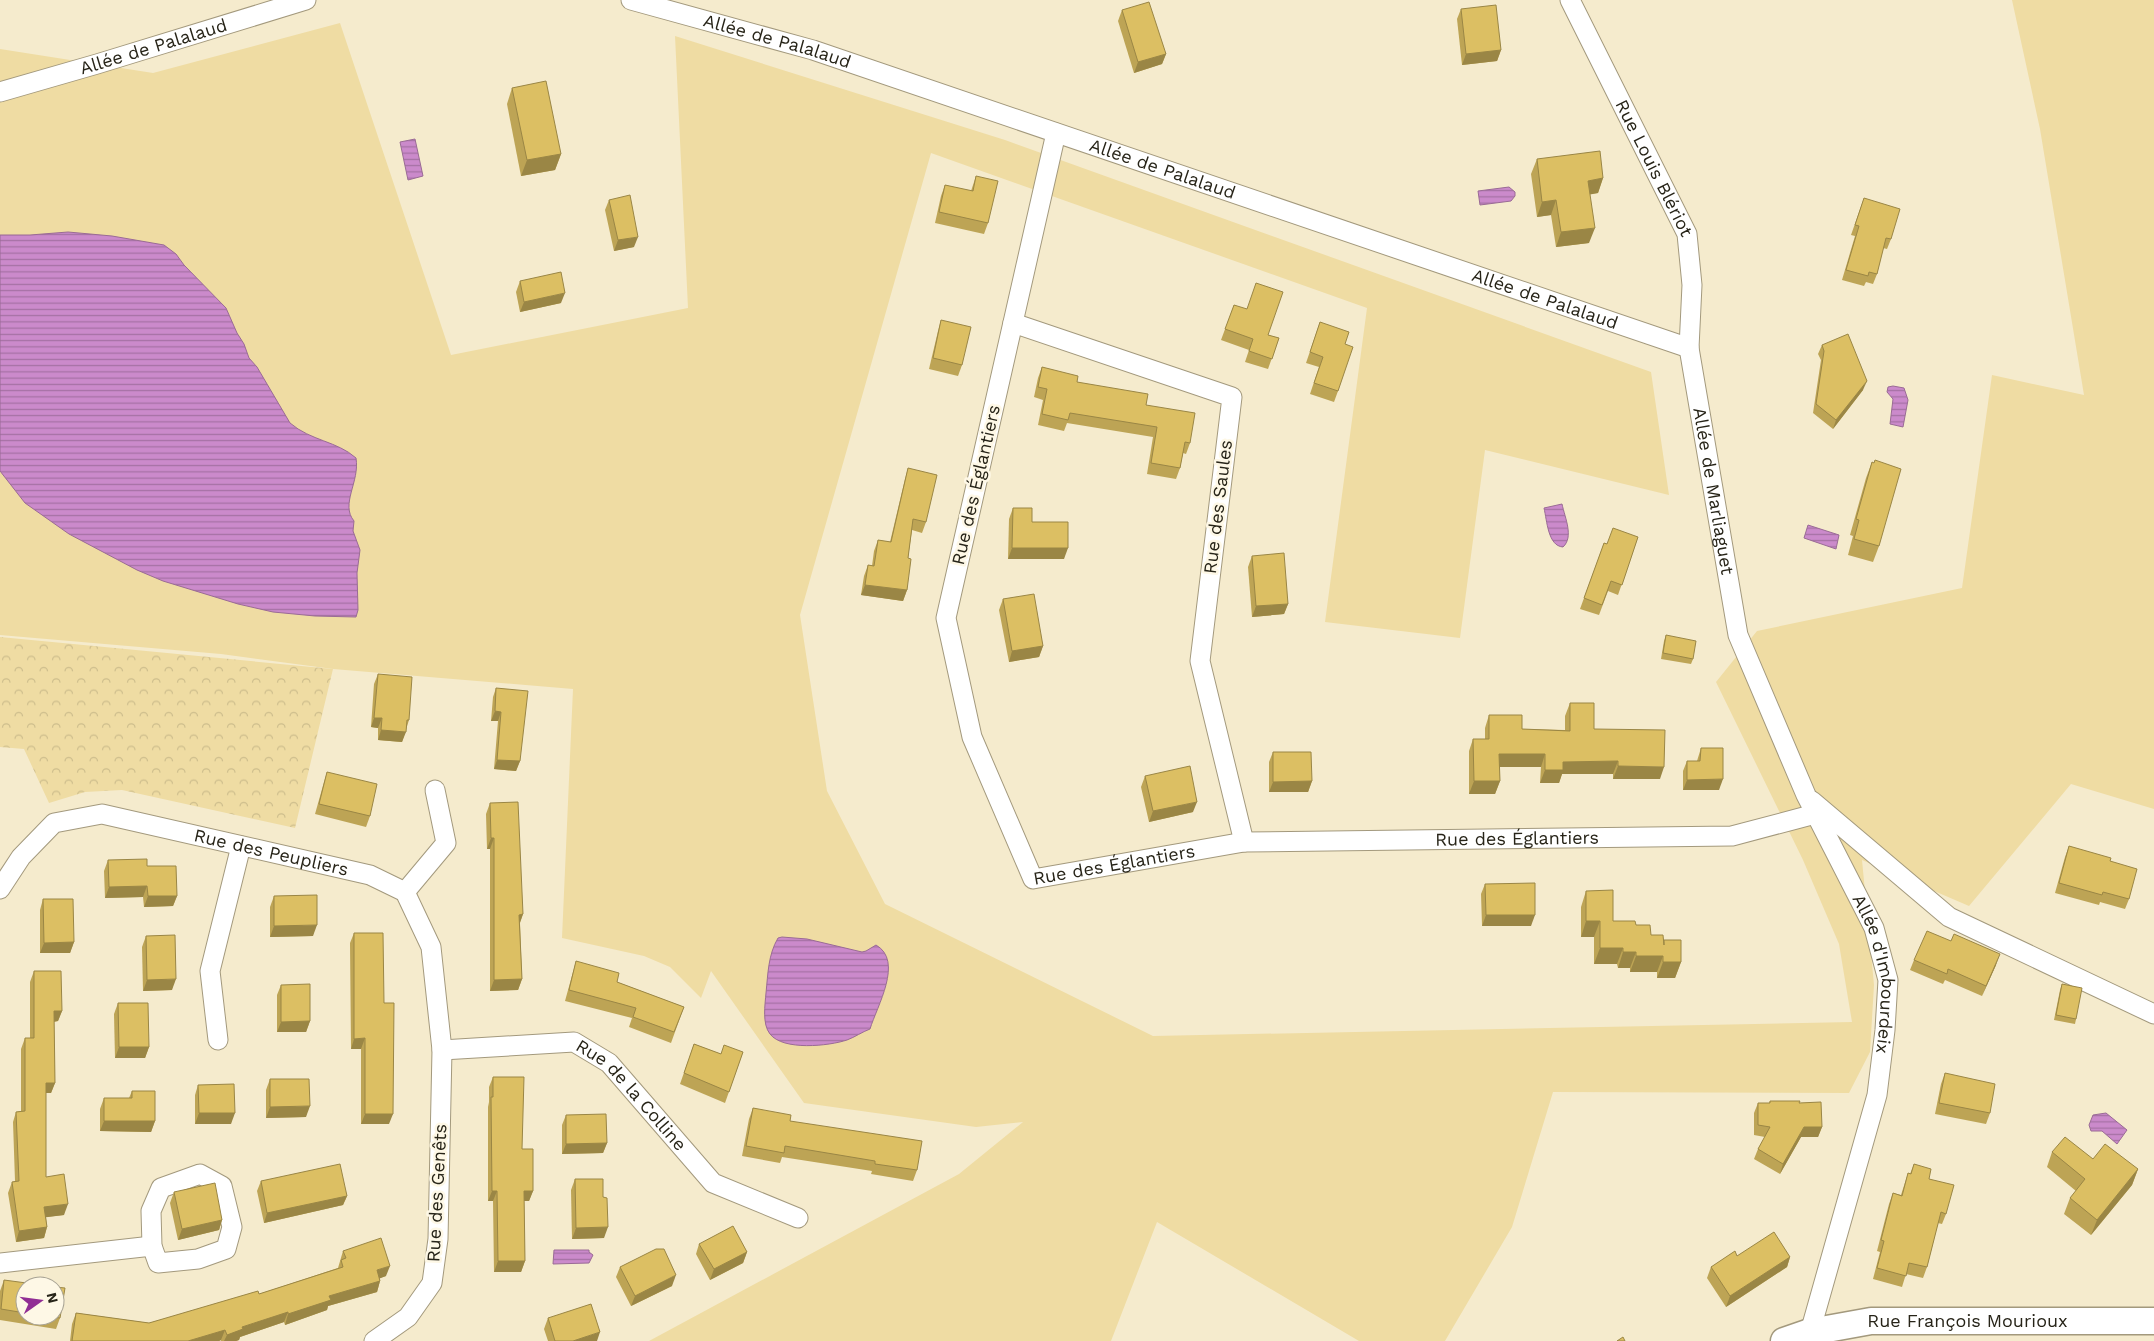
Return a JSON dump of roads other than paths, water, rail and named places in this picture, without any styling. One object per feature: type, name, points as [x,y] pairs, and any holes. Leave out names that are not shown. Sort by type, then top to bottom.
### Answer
[{"type":"street","name":"Allée de Palalaud","points":[[0,92],[306,0]]},
{"type":"street","name":"Allée de Palalaud","points":[[630,0],[812,50],[1689,348]]},
{"type":"street","name":"Rue Louis Blériot","points":[[1570,0],[1687,234],[1692,284],[1689,348]]},
{"type":"street","name":"Rue des Églantiers","points":[[1056,133],[946,618],[972,737],[1033,879],[1244,842],[1732,836],[1815,814]]},
{"type":"street","name":"Rue des Saules","points":[[1013,322],[1232,397],[1200,661],[1244,842]]},
{"type":"street","name":"Allée de Marliaguet","points":[[1689,348],[1738,635]]},
{"type":"street","name":"Allée d'Imbourdeix","points":[[1738,635],[1806,795],[1874,928],[1888,980],[1886,1030],[1877,1095],[1810,1332]]},
{"type":"street","points":[[435,790],[446,842],[405,892],[431,946],[442,1050]]},
{"type":"street","points":[[1806,795],[1949,918],[2154,1014]]},
{"type":"street","name":"Rue des Peupliers","points":[[0,889],[21,858],[54,823],[102,814],[370,875],[405,892]]},
{"type":"street","points":[[218,1040],[210,971],[241,846]]},
{"type":"street","name":"Rue de la Colline","points":[[442,1050],[574,1042],[609,1064],[712,1182],[798,1218]]},
{"type":"street","name":"Rue des Genêts","points":[[374,1341],[408,1317],[432,1283],[438,1239],[442,1050]]},
{"type":"street","points":[[200,1174],[222,1186],[232,1227],[226,1249],[198,1259],[158,1263],[152,1246],[151,1211],[161,1188],[200,1174]]},
{"type":"street","points":[[0,1263],[152,1246]]},
{"type":"street","name":"Rue François Mourioux","points":[[1784,1341],[1810,1332],[1871,1321],[2154,1321]]}]
